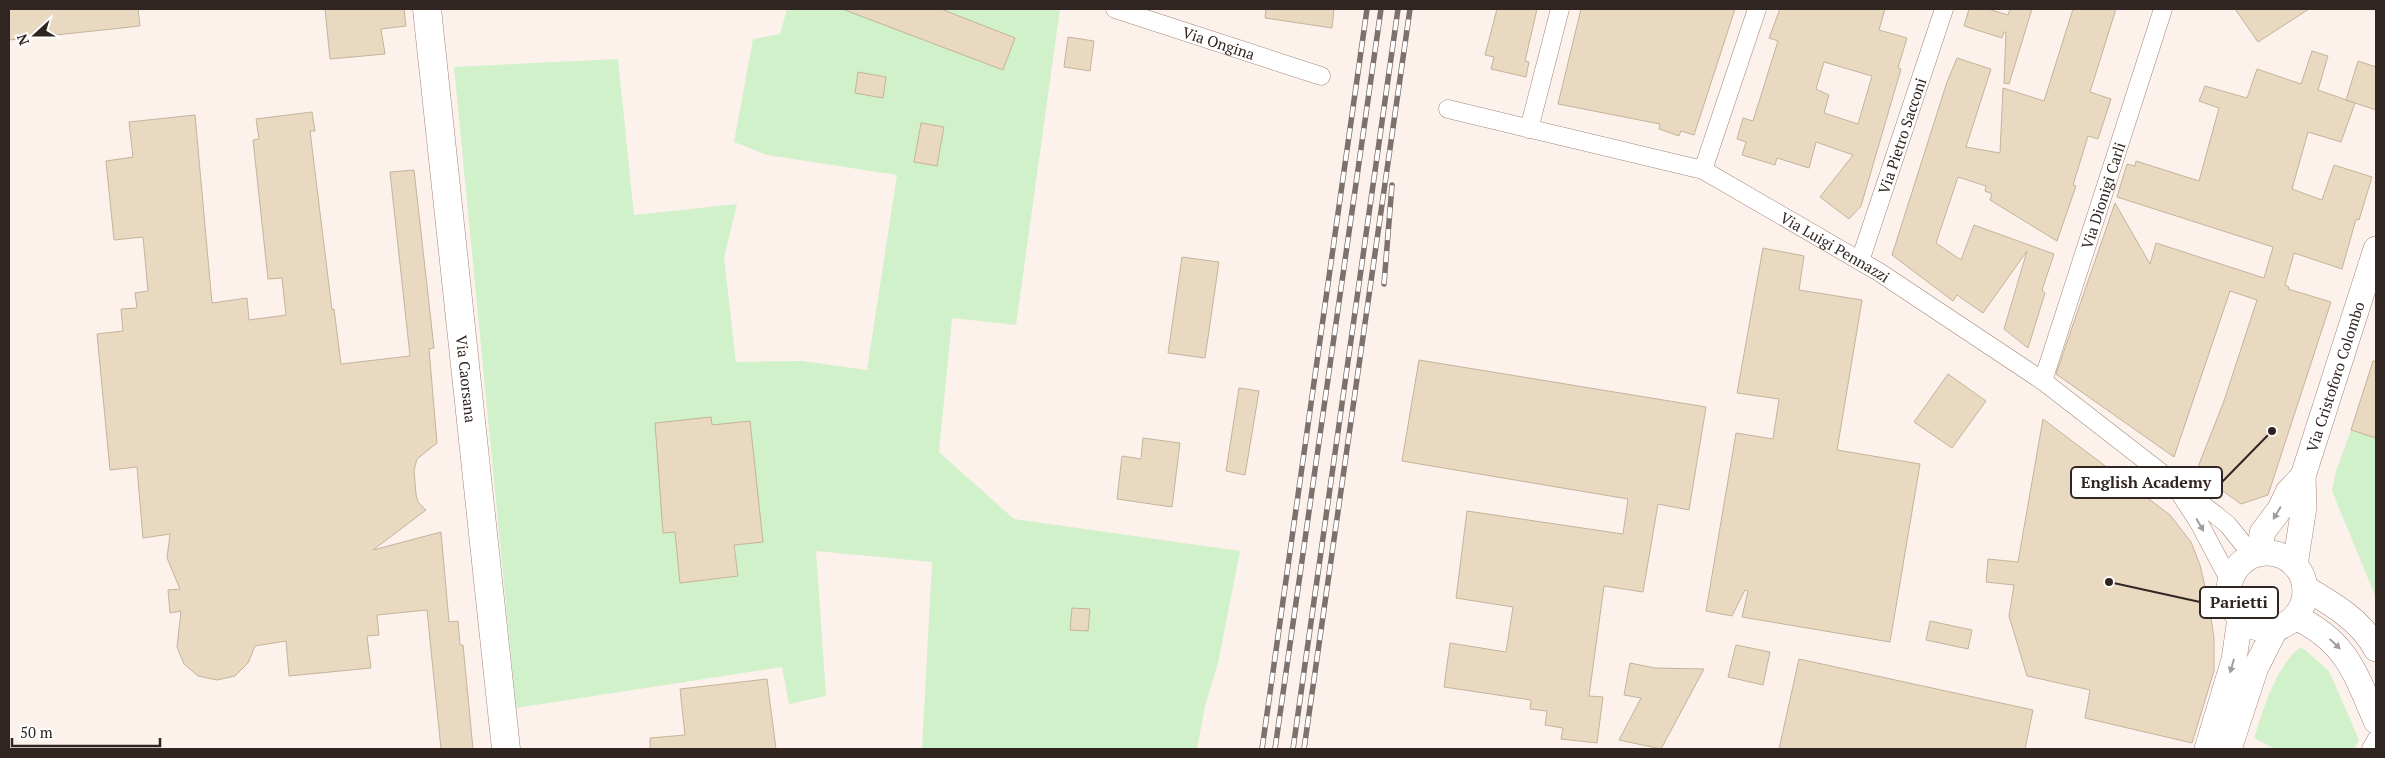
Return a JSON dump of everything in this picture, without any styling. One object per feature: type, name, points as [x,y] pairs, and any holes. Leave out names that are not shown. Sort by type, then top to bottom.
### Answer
[{"type":"main road","name":"Via Caorsana","points":[[427,9],[506,749]]},
{"type":"main road","name":"Via Cristoforo Colombo","points":[[2295,565],[2304,507],[2303,476],[2376,249]]},
{"type":"main road","name":"Via Cristoforo Colombo","points":[[2256,554],[2262,533],[2280,509],[2288,492],[2303,476]]},
{"type":"main road","points":[[2228,749],[2256,667],[2285,622],[2304,599],[2305,588],[2300,572],[2295,565],[2284,557],[2272,553],[2256,554],[2241,564],[2230,581],[2229,594],[2233,607],[2240,618],[2251,625],[2263,629],[2285,622],[2318,630],[2351,663],[2376,721]]},
{"type":"main road","points":[[2305,588],[2346,615],[2372,640],[2376,649]]},
{"type":"main road","points":[[2207,749],[2234,660],[2240,618]]},
{"type":"street","name":"Via Ongina","points":[[1115,9],[1321,76]]},
{"type":"street","points":[[1529,129],[1560,9]]},
{"type":"street","points":[[1702,170],[1757,9]]},
{"type":"street","name":"Via Pietro Sacconi","points":[[1860,261],[1944,9]]},
{"type":"street","name":"Via Dionigi Carli","points":[[2043,381],[2163,9]]},
{"type":"street","name":"Via Luigi Pennazzi","points":[[1448,109],[1702,170],[1860,261],[2043,381],[2228,525],[2256,554]]},
{"type":"street","name":"Via Luigi Pennazzi","points":[[2174,484],[2198,521],[2230,581]]},
{"type":"street","points":[[2371,749],[2376,740]]},
{"type":"green space","points":[[787,9],[1060,9],[1016,325],[952,318],[939,452],[1014,519],[1240,551],[1218,663],[1205,706],[1197,749],[922,749],[932,562],[816,551],[826,696],[789,704],[782,667],[516,708],[454,67],[618,59],[634,215],[737,204],[724,258],[736,362],[802,361],[867,370],[897,175],[767,155],[734,142],[753,39],[780,34]]},
{"type":"green space","points":[[2351,430],[2376,438],[2376,598],[2332,491],[2336,471]]},
{"type":"green space","points":[[2299,648],[2304,649],[2329,671],[2359,740],[2354,749],[2275,749],[2254,738],[2276,678],[2290,657]]},
{"type":"building","points":[[9,9],[138,9],[140,26],[9,40]]},
{"type":"building","points":[[325,9],[404,9],[406,26],[381,29],[385,54],[330,59]]},
{"type":"building","points":[[842,9],[941,9],[1015,38],[1003,70]]},
{"type":"building","points":[[1266,9],[1334,9],[1332,28],[1265,18]]},
{"type":"building","points":[[1497,9],[1537,9],[1525,61],[1529,62],[1526,77],[1491,69],[1494,57],[1485,55]]},
{"type":"building","points":[[1581,9],[1735,9],[1694,135],[1681,131],[1679,136],[1659,129],[1660,124],[1558,104]]},
{"type":"building","points":[[1780,9],[1885,9],[1879,30],[1907,38],[1898,68],[1901,69],[1861,206],[1849,219],[1820,197],[1853,155],[1816,142],[1809,168],[1777,158],[1775,165],[1742,155],[1746,142],[1737,139],[1743,118],[1753,121],[1778,41],[1769,38]],"holes":[[[1824,62],[1872,76],[1858,124],[1824,113],[1829,95],[1816,89]]]},
{"type":"building","points":[[1969,9],[1988,9],[2008,15],[2010,9],[2032,9],[2009,84],[2004,83],[2006,32],[2004,32],[2002,38],[1964,26]]},
{"type":"building","points":[[2073,9],[2116,9],[2090,92],[2111,99],[2098,139],[2088,136],[2073,185],[2076,186],[2057,241],[1990,200],[1992,194],[1985,191],[1986,186],[1958,177],[1936,243],[1961,260],[1974,225],[2054,254],[2042,290],[2045,293],[2028,348],[2004,329],[2027,251],[1983,313],[1957,295],[1953,301],[1892,255],[1947,82],[1957,58],[1991,69],[1966,147],[2000,153],[2003,88],[2044,101]]},
{"type":"building","points":[[2235,9],[2309,9],[2258,42]]},
{"type":"building","points":[[1068,37],[1094,41],[1090,71],[1064,67]]},
{"type":"building","points":[[2312,51],[2328,56],[2318,90],[2355,103],[2341,142],[2308,132],[2292,189],[2322,200],[2334,165],[2372,177],[2359,220],[2356,219],[2342,269],[2294,253],[2285,285],[2289,287],[2288,289],[2331,302],[2268,495],[2241,504],[2196,472],[2224,401],[2257,300],[2230,291],[2174,457],[2056,374],[2115,203],[2150,264],[2156,243],[2264,278],[2273,247],[2117,197],[2127,164],[2135,166],[2136,161],[2199,181],[2219,108],[2199,101],[2205,86],[2247,98],[2257,69],[2301,84]]},
{"type":"building","points":[[2358,61],[2376,67],[2376,110],[2346,100]]},
{"type":"building","points":[[858,72],[886,77],[883,98],[855,93]]},
{"type":"building","points":[[312,112],[315,131],[310,131],[332,310],[334,309],[341,364],[410,356],[390,172],[414,170],[434,348],[429,349],[437,443],[417,459],[414,470],[418,502],[426,510],[373,550],[441,532],[449,622],[458,621],[460,645],[463,645],[473,749],[441,749],[427,610],[377,615],[379,635],[367,636],[371,668],[289,676],[286,641],[255,646],[248,663],[235,676],[217,680],[198,676],[184,664],[177,647],[181,611],[170,613],[168,590],[180,589],[167,558],[170,534],[143,538],[137,467],[110,470],[97,334],[123,331],[121,309],[137,308],[135,293],[148,291],[143,237],[114,240],[106,161],[133,157],[129,122],[195,115],[212,303],[247,298],[249,320],[286,315],[282,278],[268,279],[253,140],[259,139],[256,119]]},
{"type":"building","points":[[921,123],[944,127],[937,166],[914,162]]},
{"type":"building","points":[[1763,248],[1804,256],[1799,290],[1862,300],[1837,450],[1920,464],[1890,642],[1742,617],[1748,591],[1745,590],[1732,616],[1706,611],[1736,433],[1773,439],[1779,399],[1737,393]]},
{"type":"building","points":[[1182,257],[1219,262],[1205,358],[1168,353]]},
{"type":"building","points":[[1419,360],[1706,407],[1689,510],[1658,504],[1643,592],[1604,586],[1589,696],[1603,697],[1597,743],[1561,739],[1563,728],[1545,725],[1547,711],[1530,709],[1531,700],[1444,687],[1450,643],[1506,652],[1513,607],[1456,598],[1467,511],[1623,534],[1628,499],[1402,461]]},
{"type":"building","points":[[2373,361],[2376,361],[2376,438],[2351,430]]},
{"type":"building","points":[[1948,374],[1986,401],[1952,448],[1914,422]]},
{"type":"building","points":[[1239,388],[1259,391],[1245,475],[1226,471]]},
{"type":"building","points":[[711,417],[712,425],[750,421],[763,542],[734,545],[738,576],[680,583],[675,532],[663,533],[655,423]]},
{"type":"building","points":[[2043,419],[2170,515],[2191,542],[2200,565],[2214,638],[2214,671],[2192,743],[2085,718],[2090,690],[2027,676],[2009,616],[2014,585],[1986,582],[1988,559],[2018,562]]},
{"type":"building","points":[[1143,438],[1180,443],[1172,507],[1117,499],[1122,456],[1141,459]]},
{"type":"building","points":[[1072,608],[1090,609],[1088,631],[1070,630]]},
{"type":"building","points":[[1930,621],[1972,630],[1968,649],[1926,640]]},
{"type":"building","points":[[1736,645],[1770,652],[1763,685],[1728,677]]},
{"type":"building","points":[[1799,659],[2033,710],[2025,749],[1779,749]]},
{"type":"building","points":[[1630,663],[1655,668],[1704,669],[1661,749],[1619,740],[1641,698],[1624,695]]},
{"type":"building","points":[[767,679],[776,749],[650,749],[650,738],[685,735],[680,689]]},
{"type":"railway","points":[[1262,749],[1367,9]]},
{"type":"railway","points":[[1275,749],[1381,9]]},
{"type":"railway","points":[[1293,749],[1398,9]]},
{"type":"railway","points":[[1304,749],[1410,9]]},
{"type":"railway","points":[[1384,284],[1392,185]]},
{"type":"place","name":"English Academy","points":[[2272,431]]},
{"type":"place","name":"Parietti","points":[[2109,582]]}]
